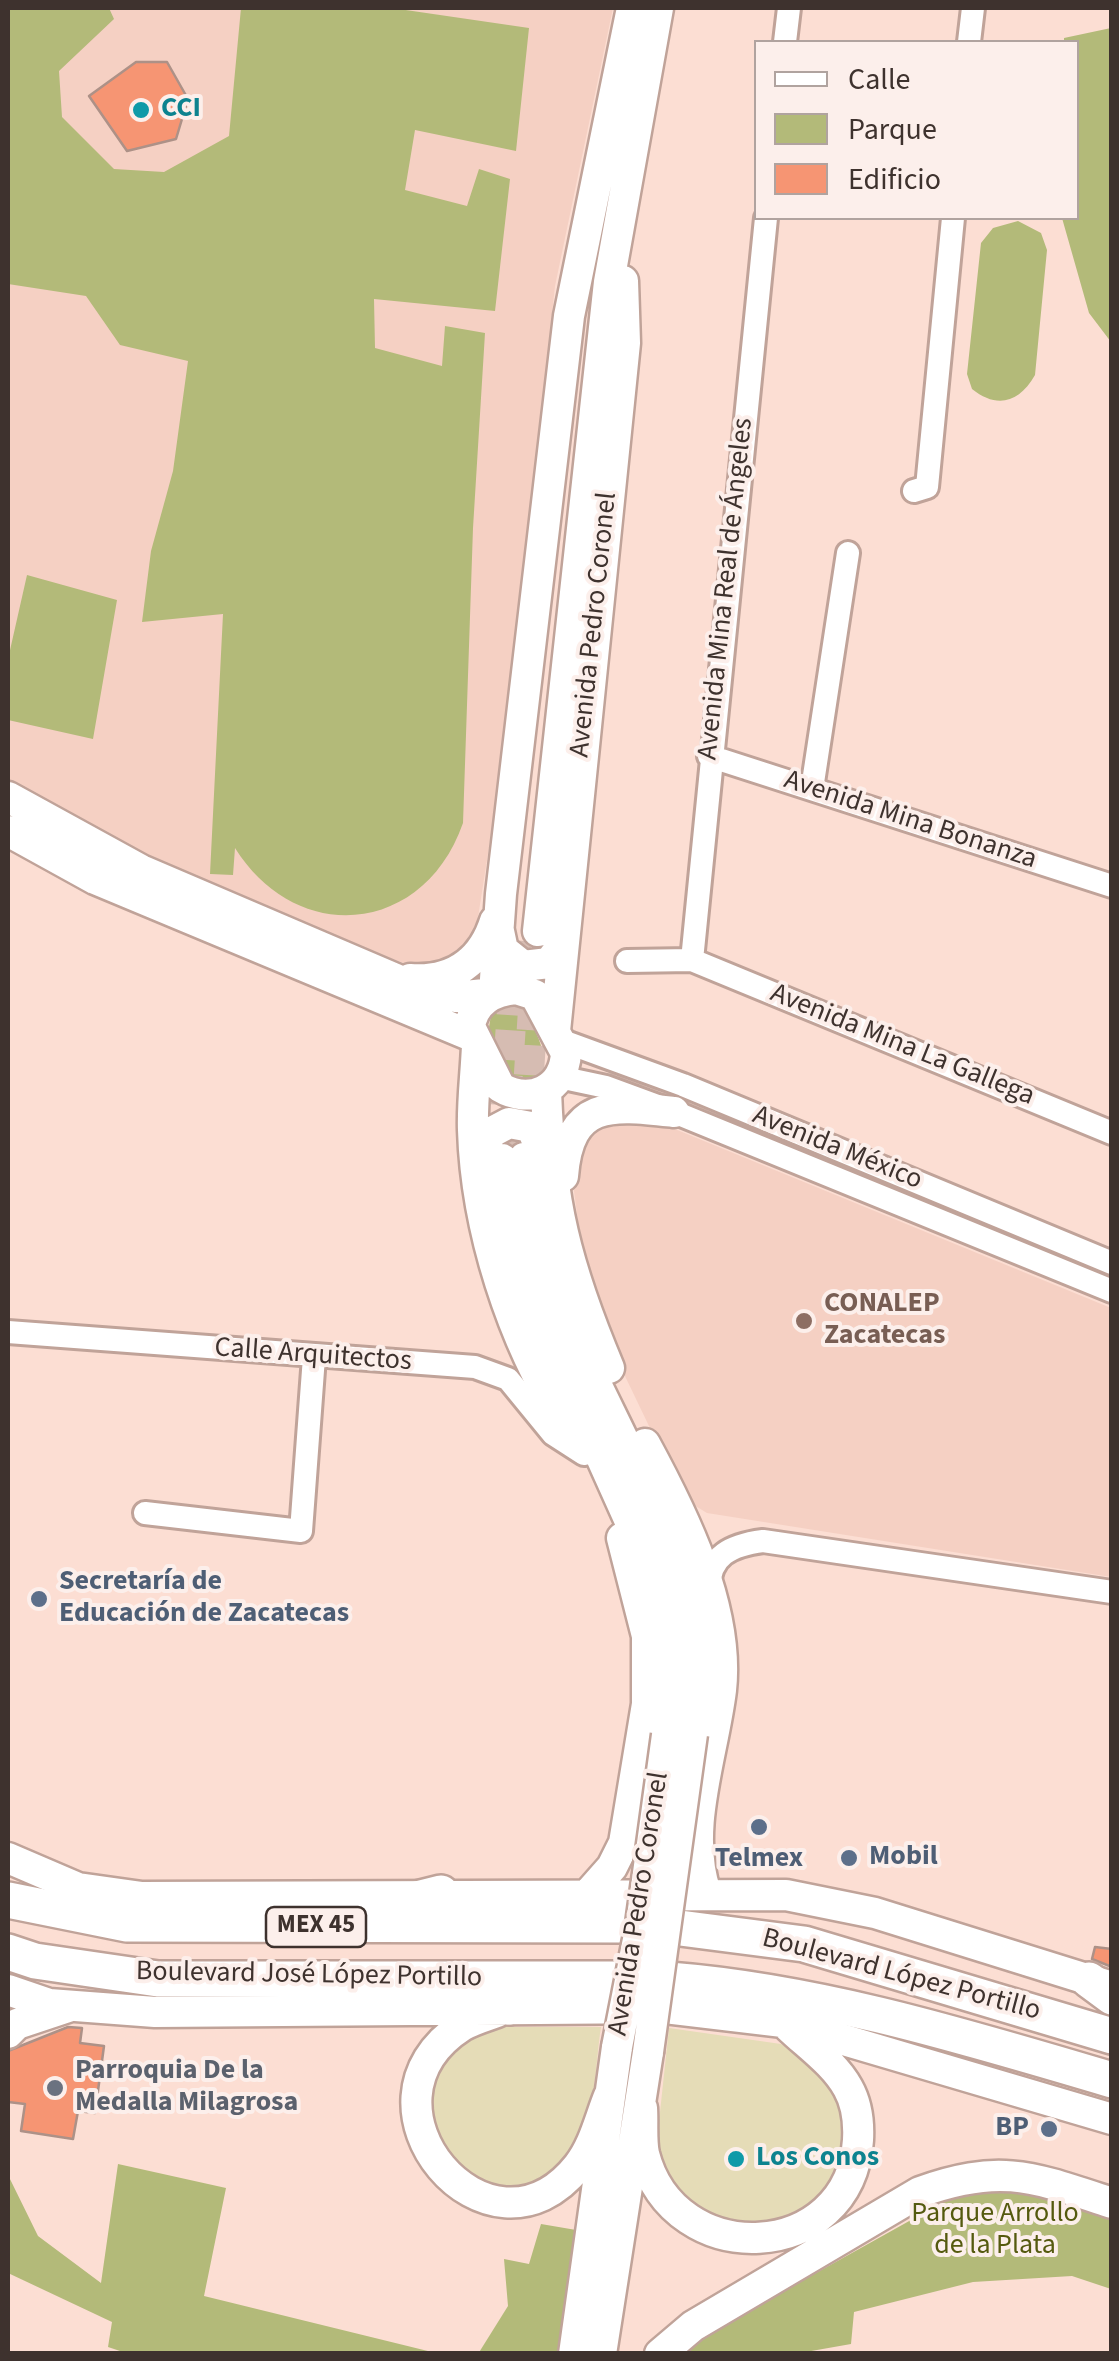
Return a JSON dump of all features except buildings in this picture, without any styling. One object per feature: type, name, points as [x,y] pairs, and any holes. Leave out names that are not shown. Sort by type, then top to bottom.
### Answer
[{"type":"main road","points":[[270,1927],[361,1913],[441,1894]]},
{"type":"main road","name":"Boulevard José López Portillo","points":[[8,1900],[127,1924],[627,1924]]},
{"type":"main road","name":"Boulevard López Portillo","points":[[680,1928],[804,1944],[1112,2036]]},
{"type":"main road","name":"Boulevard José López Portillo","points":[[8,1952],[35,1961],[158,1979],[613,1978]]},
{"type":"main road","points":[[373,1979],[509,2007]]},
{"type":"main road","name":"Boulevard López Portillo","points":[[669,1980],[793,1994],[1112,2080]]},
{"type":"street","name":"Avenida Pedro Coronel","points":[[494,993],[523,925],[625,344],[606,216],[632,8]]},
{"type":"street","points":[[645,78],[650,8]]},
{"type":"street","name":"Avenida Pedro Coronel","points":[[558,1035],[523,925],[569,316],[606,216],[645,78],[658,8]]},
{"type":"street","points":[[785,40],[789,8]]},
{"type":"street","points":[[970,40],[973,8]]},
{"type":"street","name":"Avenida Mina Real de Ángeles","points":[[692,960],[709,756],[766,220]]},
{"type":"street","points":[[914,490],[927,486],[953,220]]},
{"type":"street","points":[[812,789],[848,553]]},
{"type":"street","name":"Avenida Mina Bonanza","points":[[709,756],[1112,886]]},
{"type":"street","points":[[8,797],[140,870],[442,996],[516,989],[535,996],[566,1053],[553,1084],[528,1096],[500,1086],[475,1041],[470,1021],[481,1002],[494,993]]},
{"type":"street","points":[[8,831],[95,878],[475,1041]]},
{"type":"street","points":[[396,978],[426,980],[449,975],[470,963],[486,946],[523,925]]},
{"type":"street","points":[[627,961],[692,960]]},
{"type":"street","name":"Avenida Mina La Gallega","points":[[692,960],[1112,1132]]},
{"type":"street","name":"Avenida México","points":[[558,1035],[1112,1262]]},
{"type":"street","name":"Avenida Pedro Coronel","points":[[475,1041],[473,1129],[478,1180],[496,1267],[550,1398],[667,1541],[688,1610],[696,1676],[680,1735],[616,2047],[574,2354]]},
{"type":"street","name":"Avenida Pedro Coronel","points":[[553,1084],[550,1180],[559,1224],[578,1291],[626,1408],[611,1468]]},
{"type":"street","name":"Avenida México","points":[[553,1084],[606,1087],[674,1112],[1112,1291]]},
{"type":"street","points":[[559,1224],[564,1158],[578,1124],[603,1109],[674,1112]]},
{"type":"street","points":[[478,1180],[484,1142],[490,1133],[509,1123],[520,1123],[536,1133],[550,1180]]},
{"type":"street","name":"Avenida Pedro Coronel","points":[[513,1159],[509,1226],[536,1312],[611,1468]]},
{"type":"street","name":"Calle Arquitectos","points":[[8,1332],[314,1358],[475,1367],[508,1379],[553,1434],[611,1468]]},
{"type":"street","points":[[145,1512],[300,1531],[314,1358]]},
{"type":"street","points":[[626,1408],[666,1484],[710,1599],[720,1654],[721,1687],[696,1860],[706,1893]]},
{"type":"street","points":[[590,1893],[621,1850],[642,1739],[648,1670],[642,1609],[618,1522],[611,1468]]},
{"type":"street","points":[[710,1599],[713,1566],[721,1554],[740,1544],[763,1540],[1112,1592]]},
{"type":"street","name":"Avenida Pedro Coronel","points":[[601,2354],[642,2108],[680,1735]]},
{"type":"street","points":[[621,1850],[646,1863],[672,1866],[696,1860]]},
{"type":"street","points":[[8,1858],[78,1888],[107,1895],[786,1895],[830,1902],[1104,1988]]},
{"type":"street","points":[[8,1990],[70,2006],[155,2012],[665,2008],[783,2022],[1112,2119]]},
{"type":"street","points":[[8,2034],[18,2024],[70,2006]]},
{"type":"street","points":[[509,2007],[462,2026],[437,2050],[420,2081],[421,2136],[441,2172],[459,2187],[494,2199],[529,2198],[544,2192],[578,2167],[609,2096]]},
{"type":"street","points":[[642,2108],[644,2152],[657,2186],[687,2221],[726,2237],[753,2239],[786,2233],[819,2216],[845,2186],[854,2167],[856,2106],[840,2075],[783,2022]]},
{"type":"street","points":[[660,2354],[693,2326],[887,2211],[920,2192],[958,2178],[996,2172],[1040,2180],[1112,2203]]},
{"type":"shaded area","points":[[8,8],[613,8],[555,286],[509,720],[476,930],[451,964],[411,966],[134,860],[8,788]]},
{"type":"shaded area","name":"CONALEP Zacatecas","points":[[648,1118],[1111,1308],[1111,1577],[707,1513],[684,1499],[624,1374],[580,1237],[574,1191],[578,1151],[592,1126]]},
{"type":"green space","points":[[8,8],[109,8],[114,19],[59,71],[62,117],[114,169],[164,172],[229,136],[241,8],[392,8],[529,28],[516,151],[415,130],[405,190],[467,206],[479,169],[510,179],[495,311],[374,299],[375,348],[442,366],[445,326],[485,333],[473,528],[463,823],[445,860],[420,888],[390,906],[358,915],[324,913],[291,902],[261,880],[235,848],[233,875],[210,874],[223,614],[142,622],[151,551],[173,471],[188,361],[120,345],[86,296],[8,284]]},
{"type":"green space","points":[[1112,28],[1111,342],[1089,313],[1063,220],[1079,220],[1079,40],[1064,38]]},
{"type":"green space","points":[[1018,221],[1041,233],[1047,250],[1035,375],[1022,392],[999,401],[972,389],[967,374],[981,243],[993,228]]},
{"type":"green space","points":[[27,575],[117,600],[93,739],[8,720],[8,659]]},
{"type":"green space","points":[[512,1006],[527,1019],[539,1039],[544,1061],[540,1080],[511,1080],[488,1033],[491,1015]]},
{"type":"green space","points":[[118,2164],[226,2188],[204,2296],[436,2353],[129,2354],[108,2347],[112,2322],[8,2273],[8,2175],[38,2236],[101,2283]]},
{"type":"green space","name":"Parque Arrollo de la Plata","points":[[993,2181],[1111,2209],[1111,2289],[1072,2276],[973,2282],[854,2312],[851,2344],[800,2353],[686,2354],[703,2336],[911,2220],[912,2205]]},
{"type":"green space","points":[[541,2224],[582,2231],[566,2353],[478,2354],[508,2306],[504,2259],[529,2264]]},
{"type":"sand","points":[[505,2027],[601,2027],[590,2110],[580,2141],[547,2177],[519,2187],[490,2184],[463,2171],[442,2151],[430,2125],[429,2096],[449,2056],[469,2038]]},
{"type":"sand","points":[[669,2028],[781,2044],[810,2059],[833,2082],[846,2111],[840,2175],[795,2220],[732,2228],[679,2195],[664,2169],[657,2140]]},
{"type":"tunnel","points":[[503,1150],[517,928]]},
{"type":"tunnel","points":[[526,1120],[538,931]]},
{"type":"place","name":"CCI","points":[[141,110]]},
{"type":"place","name":"CONALEP Zacatecas","points":[[804,1321]]},
{"type":"place","name":"Secretaría de Educación de Zacatecas","points":[[39,1599]]},
{"type":"place","name":"Telmex","points":[[759,1827]]},
{"type":"place","name":"Mobil","points":[[849,1858]]},
{"type":"place","name":"Parroquia De la Medalla Milagrosa","points":[[55,2088]]},
{"type":"place","name":"BP","points":[[1049,2129]]},
{"type":"place","name":"Los Conos","points":[[736,2159]]}]
